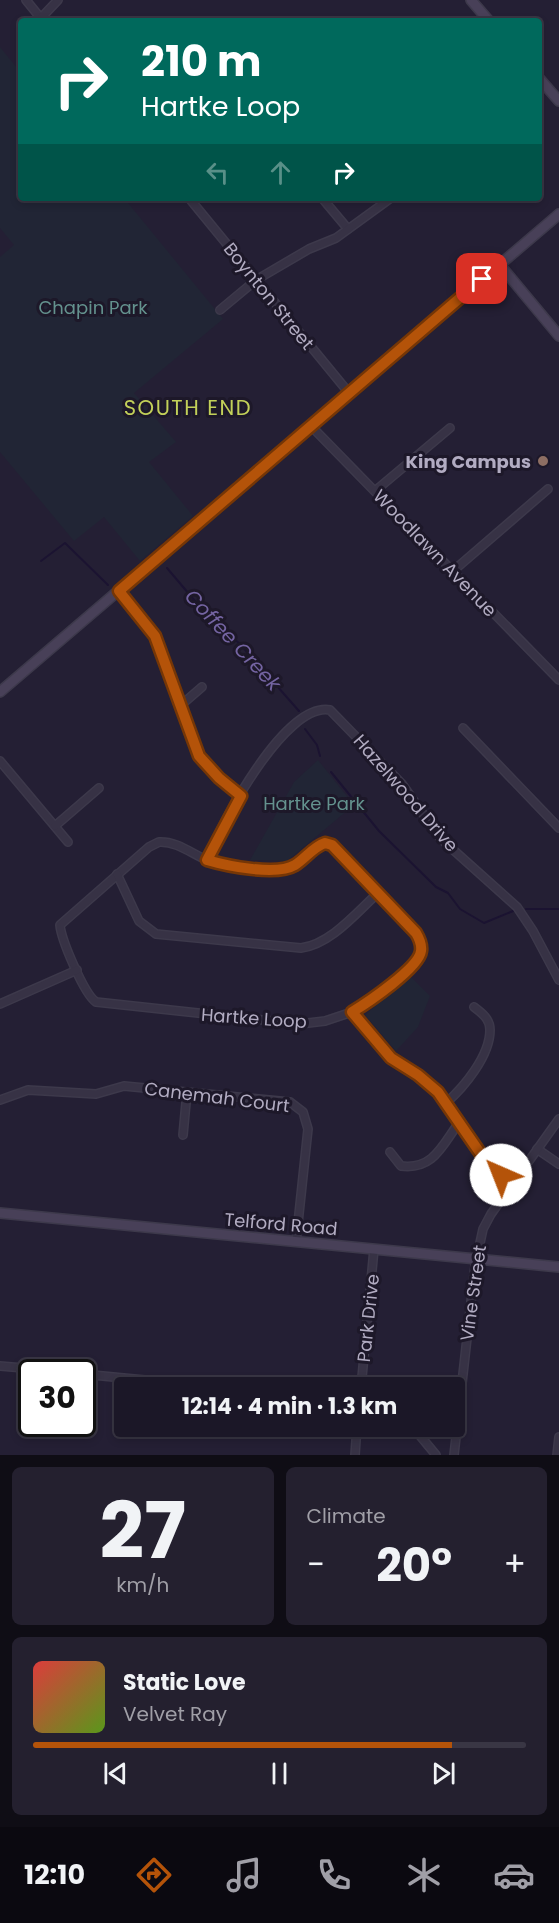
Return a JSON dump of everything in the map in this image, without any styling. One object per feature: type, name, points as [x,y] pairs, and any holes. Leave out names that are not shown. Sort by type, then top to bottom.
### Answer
[{"type":"main road","points":[[471,0],[486,18]]},
{"type":"main road","points":[[542,81],[559,101]]},
{"type":"main road","points":[[2,687],[119,591],[559,214]]},
{"type":"main road","points":[[500,265],[559,336]]},
{"type":"main road","name":"Telford Road","points":[[0,1213],[559,1267]]},
{"type":"street","points":[[26,0],[41,18]]},
{"type":"street","points":[[43,18],[58,0]]},
{"type":"street","name":"Boynton Street","points":[[191,201],[349,393]]},
{"type":"street","points":[[324,201],[348,230]]},
{"type":"street","points":[[220,310],[256,280],[301,253],[329,242],[387,201]]},
{"type":"street","name":"Woodlawn Avenue","points":[[311,426],[559,680]]},
{"type":"street","points":[[375,491],[450,428]]},
{"type":"street","points":[[453,571],[548,489]]},
{"type":"street","points":[[119,591],[155,636],[199,756],[219,778],[241,796]]},
{"type":"street","points":[[180,706],[202,687]]},
{"type":"street","name":"Hazelwood Drive","points":[[207,860],[261,761],[282,736],[311,712],[330,710],[402,784],[440,838],[517,907],[533,931],[559,980]]},
{"type":"street","points":[[463,728],[555,818],[559,828]]},
{"type":"street","points":[[0,761],[68,842]]},
{"type":"street","points":[[55,826],[99,788]]},
{"type":"street","name":"Hartke Loop","points":[[159,842],[172,843],[207,860],[235,866],[280,870],[295,865],[325,843],[332,845],[416,933],[422,951],[416,962],[352,1012],[325,1021],[300,1024],[105,1005],[92,999],[60,932],[60,925],[117,874],[149,846],[159,842]]},
{"type":"street","points":[[117,874],[139,921],[156,934],[301,948],[319,944],[329,937],[378,893]]},
{"type":"street","points":[[0,1004],[77,970]]},
{"type":"street","points":[[446,1103],[467,1081],[487,1043],[490,1029],[486,1016],[474,1007]]},
{"type":"street","points":[[352,1012],[391,1058],[426,1081],[446,1103],[458,1124],[490,1166],[513,1182]]},
{"type":"street","name":"Canemah Court","points":[[0,1100],[34,1089],[96,1094],[124,1086],[290,1102],[303,1112],[308,1129],[296,1242]]},
{"type":"street","points":[[183,1135],[187,1092]]},
{"type":"street","name":"Vine Street","points":[[454,1455],[477,1259],[487,1220],[559,1119]]},
{"type":"street","points":[[390,1152],[401,1166],[421,1166],[432,1159],[458,1124]]},
{"type":"street","points":[[537,1149],[559,1164]]},
{"type":"street","name":"Park Drive","points":[[362,1377],[374,1249]]},
{"type":"street","points":[[0,1366],[18,1368]]},
{"type":"street","points":[[96,1375],[114,1377]]},
{"type":"street","points":[[355,1455],[356,1437]]},
{"type":"street","points":[[421,1437],[436,1455]]},
{"type":"street","points":[[557,1455],[559,1437]]},
{"type":"green space","name":"Chapin Park","points":[[0,47],[18,69],[18,201],[126,201],[223,319],[134,393],[176,442],[149,462],[193,516],[140,561],[104,517],[74,541],[0,452],[0,257],[14,245],[0,228]]},
{"type":"green space","name":"Hartke Park","points":[[318,760],[354,805],[287,861],[250,860],[294,782]]},
{"type":"green space","points":[[410,976],[430,996],[418,1027],[396,1051],[365,1015]]},
{"type":"waterway","name":"Coffee Creek","points":[[41,561],[65,543],[108,585]]},
{"type":"waterway","name":"Coffee Creek","points":[[167,568],[206,614],[240,644],[299,711]]},
{"type":"waterway","name":"Coffee Creek","points":[[305,729],[317,745],[320,756]]},
{"type":"waterway","name":"Coffee Creek","points":[[331,772],[379,831],[436,887],[448,893],[460,909],[484,923],[513,911]]},
{"type":"waterway","name":"Coffee Creek","points":[[526,909],[559,909]]},
{"type":"place","name":"King Campus","points":[[543,461]]},
{"type":"district","name":"SOUTH END","points":[[188,407]]},
{"type":"route","points":[[482,279],[119,591],[144,619],[155,636],[199,756],[219,778],[241,796],[207,860],[235,866],[280,870],[295,865],[319,845],[325,843],[332,845],[416,933],[421,942],[422,951],[418,959],[382,992],[352,1012],[391,1058],[418,1075],[438,1092],[485,1160],[501,1175]]}]
